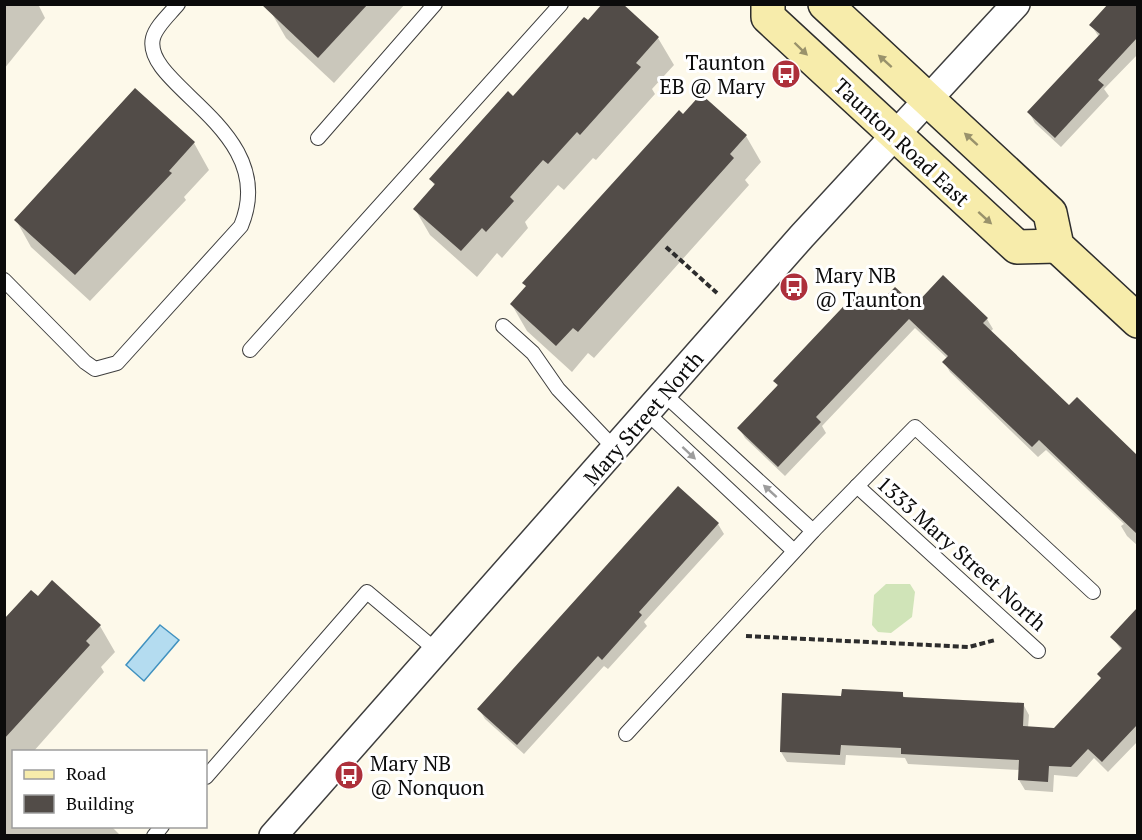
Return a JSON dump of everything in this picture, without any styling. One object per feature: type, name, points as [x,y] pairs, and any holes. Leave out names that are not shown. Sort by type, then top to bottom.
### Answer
[{"type":"main road","name":"Taunton Road East","points":[[768,4],[768,16],[1017,248],[1057,246]]},
{"type":"main road","points":[[825,4],[1050,213],[1057,246],[1137,321]]},
{"type":"street","name":"Mary Street North","points":[[273,836],[737,311],[1016,4]]},
{"type":"lane","points":[[4,280],[85,362],[95,369],[107,368],[117,363],[241,226],[249,207],[244,173],[235,146],[219,124],[162,68],[153,53],[153,37],[178,4]]},
{"type":"lane","points":[[318,138],[435,4]]},
{"type":"lane","points":[[250,350],[561,4]]},
{"type":"lane","points":[[502,326],[533,353],[558,389],[616,450]]},
{"type":"lane","points":[[655,404],[813,531]]},
{"type":"lane","points":[[655,404],[795,551]]},
{"type":"lane","name":"1333 Mary Street North","points":[[626,734],[813,531],[915,426],[1093,592]]},
{"type":"lane","name":"1333 Mary Street North","points":[[857,486],[1038,651]]},
{"type":"lane","points":[[207,776],[367,592],[437,651]]},
{"type":"path","points":[[666,247],[737,311]]},
{"type":"path","points":[[718,634],[969,647],[1019,633]]},
{"type":"green space","points":[[886,584],[910,584],[915,592],[912,617],[891,633],[878,632],[872,625],[874,595]]},
{"type":"water","points":[[160,625],[179,640],[144,681],[126,665]]},
{"type":"building","points":[[261,4],[368,4],[318,58]]},
{"type":"building","points":[[602,4],[623,4],[659,37],[636,63],[641,67],[580,135],[577,132],[548,164],[543,160],[510,197],[514,201],[486,232],[482,228],[461,251],[413,209],[435,184],[429,179],[508,91],[513,96],[584,17],[588,20]]},
{"type":"building","points":[[1108,4],[1137,4],[1137,38],[1098,80],[1104,85],[1055,138],[1027,112],[1100,34],[1089,25]]},
{"type":"building","points":[[135,88],[195,142],[169,171],[172,173],[75,275],[14,220]]},
{"type":"building","points":[[701,94],[747,135],[730,154],[734,158],[578,332],[573,328],[556,346],[510,304],[526,286],[522,283],[679,110],[683,114]]},
{"type":"building","points":[[943,275],[988,318],[983,323],[1069,405],[1077,397],[1137,455],[1137,534],[1039,440],[1032,447],[942,362],[948,356],[909,319],[816,417],[821,422],[778,467],[737,428],[778,385],[773,381],[857,292],[875,308],[895,287],[915,305]]},
{"type":"building","points":[[678,486],[719,523],[639,612],[642,615],[602,660],[598,656],[517,745],[477,709]]},
{"type":"building","points":[[52,580],[101,625],[86,641],[90,645],[4,739],[4,619],[31,590],[38,596]]},
{"type":"building","points":[[1137,608],[1137,725],[1102,762],[1088,749],[1071,767],[1049,766],[1048,782],[1018,780],[1019,760],[901,754],[901,748],[841,745],[840,755],[780,752],[782,693],[841,696],[842,689],[903,692],[903,697],[1024,703],[1023,726],[1054,728],[1101,678],[1097,674],[1122,648],[1110,637]]},
{"type":"place","name":"Taunton EB @ Mary","points":[[786,74]]},
{"type":"place","name":"Mary NB @ Taunton","points":[[794,287]]},
{"type":"place","name":"Mary NB @ Nonquon","points":[[349,775]]}]
